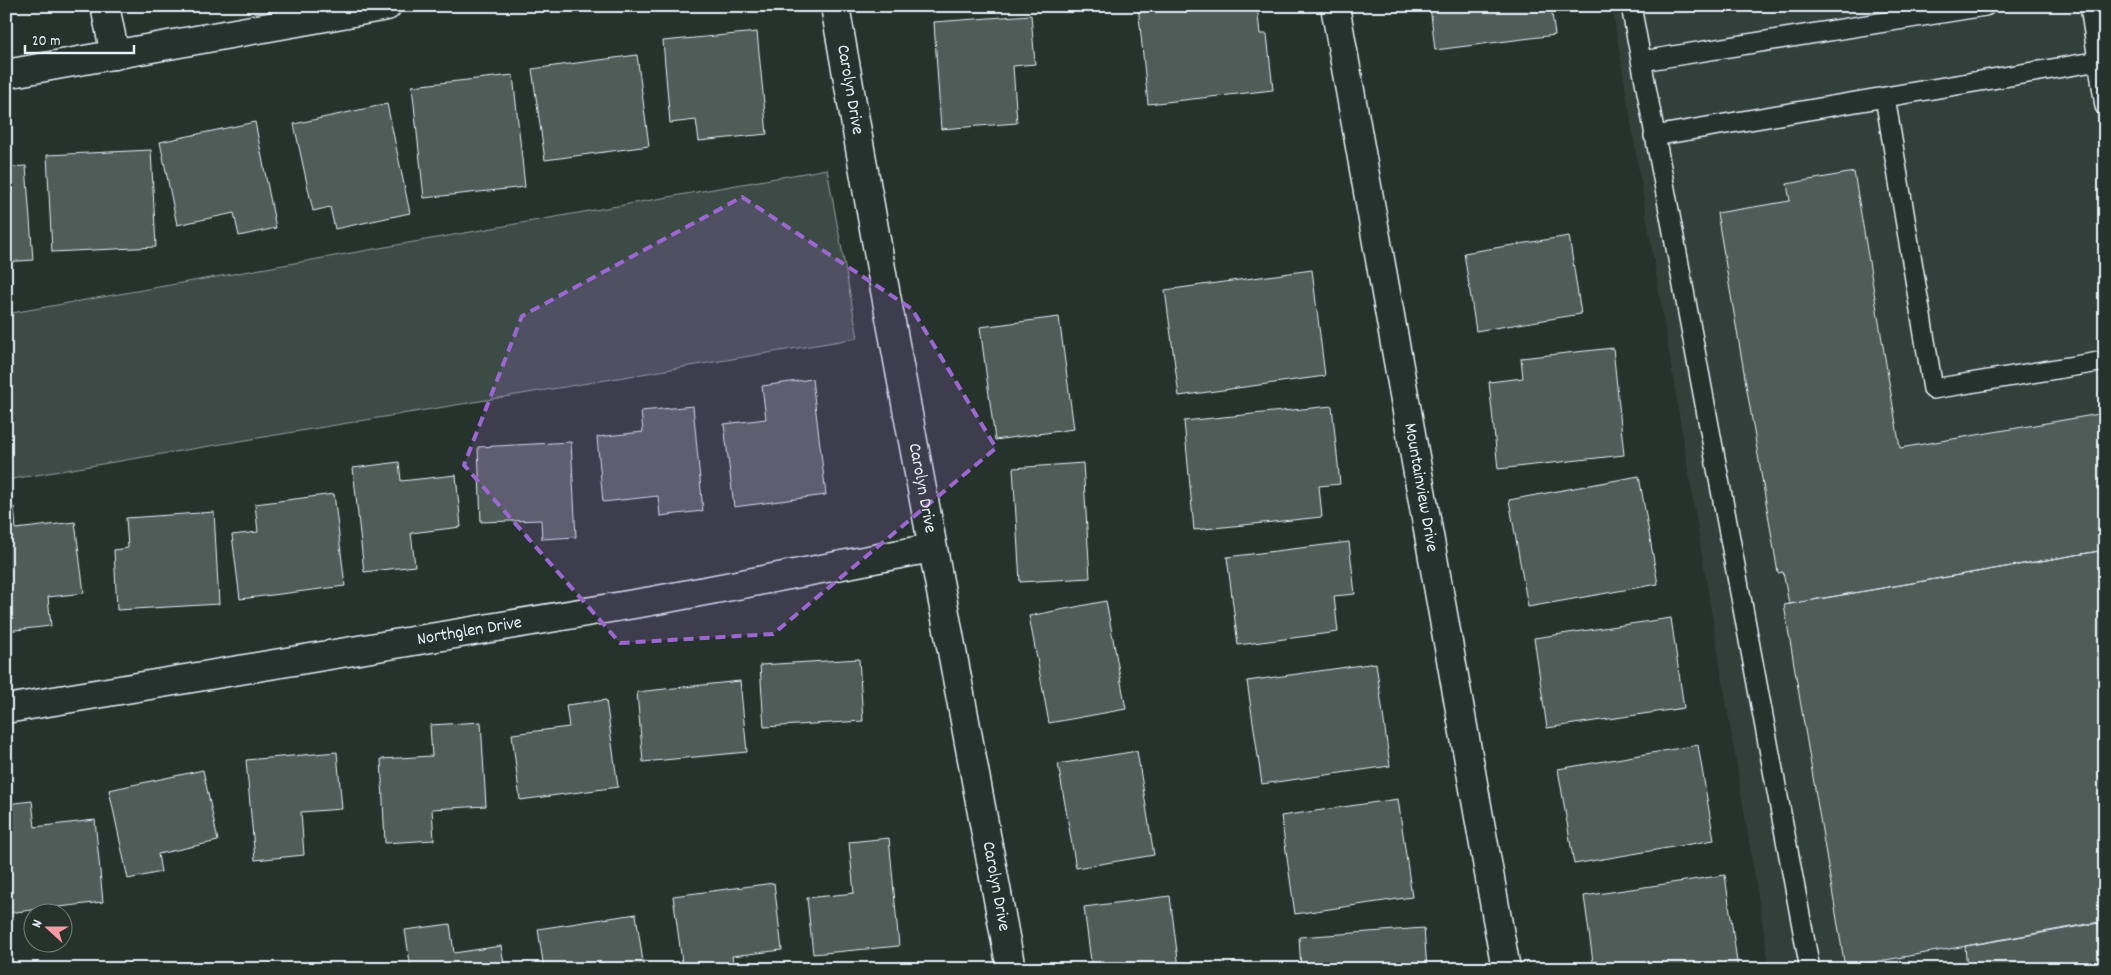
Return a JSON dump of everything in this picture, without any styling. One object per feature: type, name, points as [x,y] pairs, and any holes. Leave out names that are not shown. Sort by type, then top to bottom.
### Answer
[{"type":"street","points":[[105,6],[115,55]]},
{"type":"street","points":[[6,74],[387,6]]},
{"type":"street","name":"Carolyn Drive","points":[[835,6],[932,548],[1011,969]]},
{"type":"street","name":"Mountainview Drive","points":[[1335,6],[1506,969]]},
{"type":"street","name":"Northglen Drive","points":[[6,709],[652,601],[932,548]]},
{"type":"lane","points":[[1631,6],[1810,969]]},
{"type":"lane","points":[[1642,60],[1985,6]]},
{"type":"lane","points":[[2090,6],[2101,61],[2105,106]]},
{"type":"lane","points":[[1654,136],[2101,61]]},
{"type":"lane","points":[[1885,97],[1933,389],[2105,360]]},
{"type":"highlighted area","points":[[742,197],[912,309],[996,448],[773,634],[620,643],[464,465],[522,316]]},
{"type":"shaded area","points":[[1612,6],[2105,6],[2105,969],[1770,969]]},
{"type":"shaded area","points":[[827,169],[858,338],[6,480],[6,314]]},
{"type":"building","points":[[1138,6],[1257,6],[1260,34],[1267,34],[1273,90],[1148,104]]},
{"type":"building","points":[[1430,6],[1551,6],[1555,35],[1435,50]]},
{"type":"building","points":[[1031,15],[1035,64],[1013,66],[1017,123],[941,129],[934,22]]},
{"type":"building","points":[[757,32],[767,134],[699,141],[696,120],[670,123],[663,41]]},
{"type":"building","points":[[637,55],[649,146],[545,160],[532,69]]},
{"type":"building","points":[[513,75],[525,187],[424,198],[412,86]]},
{"type":"building","points":[[387,104],[410,213],[335,229],[330,207],[313,211],[294,124]]},
{"type":"building","points":[[255,122],[276,228],[239,236],[234,213],[177,225],[160,142]]},
{"type":"building","points":[[151,150],[156,247],[52,252],[47,155]]},
{"type":"building","points":[[26,166],[33,260],[6,262],[6,167]]},
{"type":"building","points":[[1854,172],[1900,448],[2105,413],[2105,550],[1789,604],[1783,572],[1778,573],[1717,213],[1790,201],[1787,184]]},
{"type":"building","points":[[1569,236],[1581,314],[1476,331],[1464,253]]},
{"type":"building","points":[[1312,270],[1325,376],[1179,396],[1165,290]]},
{"type":"building","points":[[1059,317],[1074,429],[995,440],[980,327]]},
{"type":"building","points":[[1613,348],[1624,455],[1498,469],[1489,382],[1523,378],[1521,358]]},
{"type":"building","points":[[812,379],[826,495],[734,507],[724,424],[766,419],[762,386]]},
{"type":"building","points":[[693,406],[703,511],[660,516],[658,496],[603,502],[597,437],[643,432],[641,411]]},
{"type":"building","points":[[1332,406],[1340,484],[1319,486],[1322,517],[1194,530],[1184,421]]},
{"type":"building","points":[[571,442],[576,537],[542,539],[541,520],[481,522],[478,447]]},
{"type":"building","points":[[399,462],[401,481],[456,475],[461,527],[411,533],[415,566],[364,572],[353,468]]},
{"type":"building","points":[[1083,463],[1090,578],[1020,582],[1013,468]]},
{"type":"building","points":[[1639,476],[1658,584],[1528,607],[1509,500]]},
{"type":"building","points":[[334,494],[345,586],[240,599],[232,535],[258,532],[255,504]]},
{"type":"building","points":[[14,507],[16,529],[75,522],[84,593],[48,597],[51,626],[6,631],[6,508]]},
{"type":"building","points":[[214,512],[219,604],[117,610],[114,550],[128,548],[126,518]]},
{"type":"building","points":[[1349,542],[1355,594],[1334,596],[1338,632],[1238,645],[1227,557]]},
{"type":"building","points":[[2105,550],[2105,922],[1845,967],[1784,605]]},
{"type":"building","points":[[1106,601],[1126,709],[1049,723],[1029,616]]},
{"type":"building","points":[[1671,618],[1684,708],[1547,728],[1534,638]]},
{"type":"building","points":[[859,659],[863,721],[764,727],[760,665]]},
{"type":"building","points":[[1376,663],[1390,766],[1262,784],[1247,681]]},
{"type":"building","points":[[740,681],[747,752],[643,762],[637,692]]},
{"type":"building","points":[[606,700],[618,787],[520,800],[512,734],[569,727],[566,705]]},
{"type":"building","points":[[481,722],[486,806],[432,809],[434,840],[385,843],[381,759],[432,756],[430,725]]},
{"type":"building","points":[[1698,745],[1714,840],[1574,864],[1558,769]]},
{"type":"building","points":[[1137,751],[1154,855],[1076,868],[1058,764]]},
{"type":"building","points":[[337,752],[342,809],[301,812],[304,855],[255,860],[246,760]]},
{"type":"building","points":[[203,770],[218,841],[158,854],[161,872],[128,879],[109,790]]},
{"type":"building","points":[[1398,799],[1412,897],[1295,914],[1281,816]]},
{"type":"building","points":[[32,801],[35,827],[95,820],[103,902],[72,906],[72,902],[22,902],[22,911],[6,913],[6,804]]},
{"type":"building","points":[[889,838],[899,946],[813,954],[807,898],[854,893],[849,842]]},
{"type":"building","points":[[1725,875],[1738,969],[1594,969],[1584,896]]},
{"type":"building","points":[[774,883],[782,950],[732,956],[734,969],[683,969],[673,896]]},
{"type":"building","points":[[1170,896],[1179,968],[1092,969],[1084,907]]},
{"type":"building","points":[[636,914],[644,969],[544,969],[538,929]]},
{"type":"building","points":[[2099,922],[2102,969],[1967,969],[1965,946]]},
{"type":"building","points":[[450,924],[454,953],[501,946],[505,969],[411,969],[405,930]]},
{"type":"building","points":[[1424,928],[1427,969],[1301,969],[1299,937]]},
{"type":"building","points":[[190,965],[191,969],[166,969]]}]
